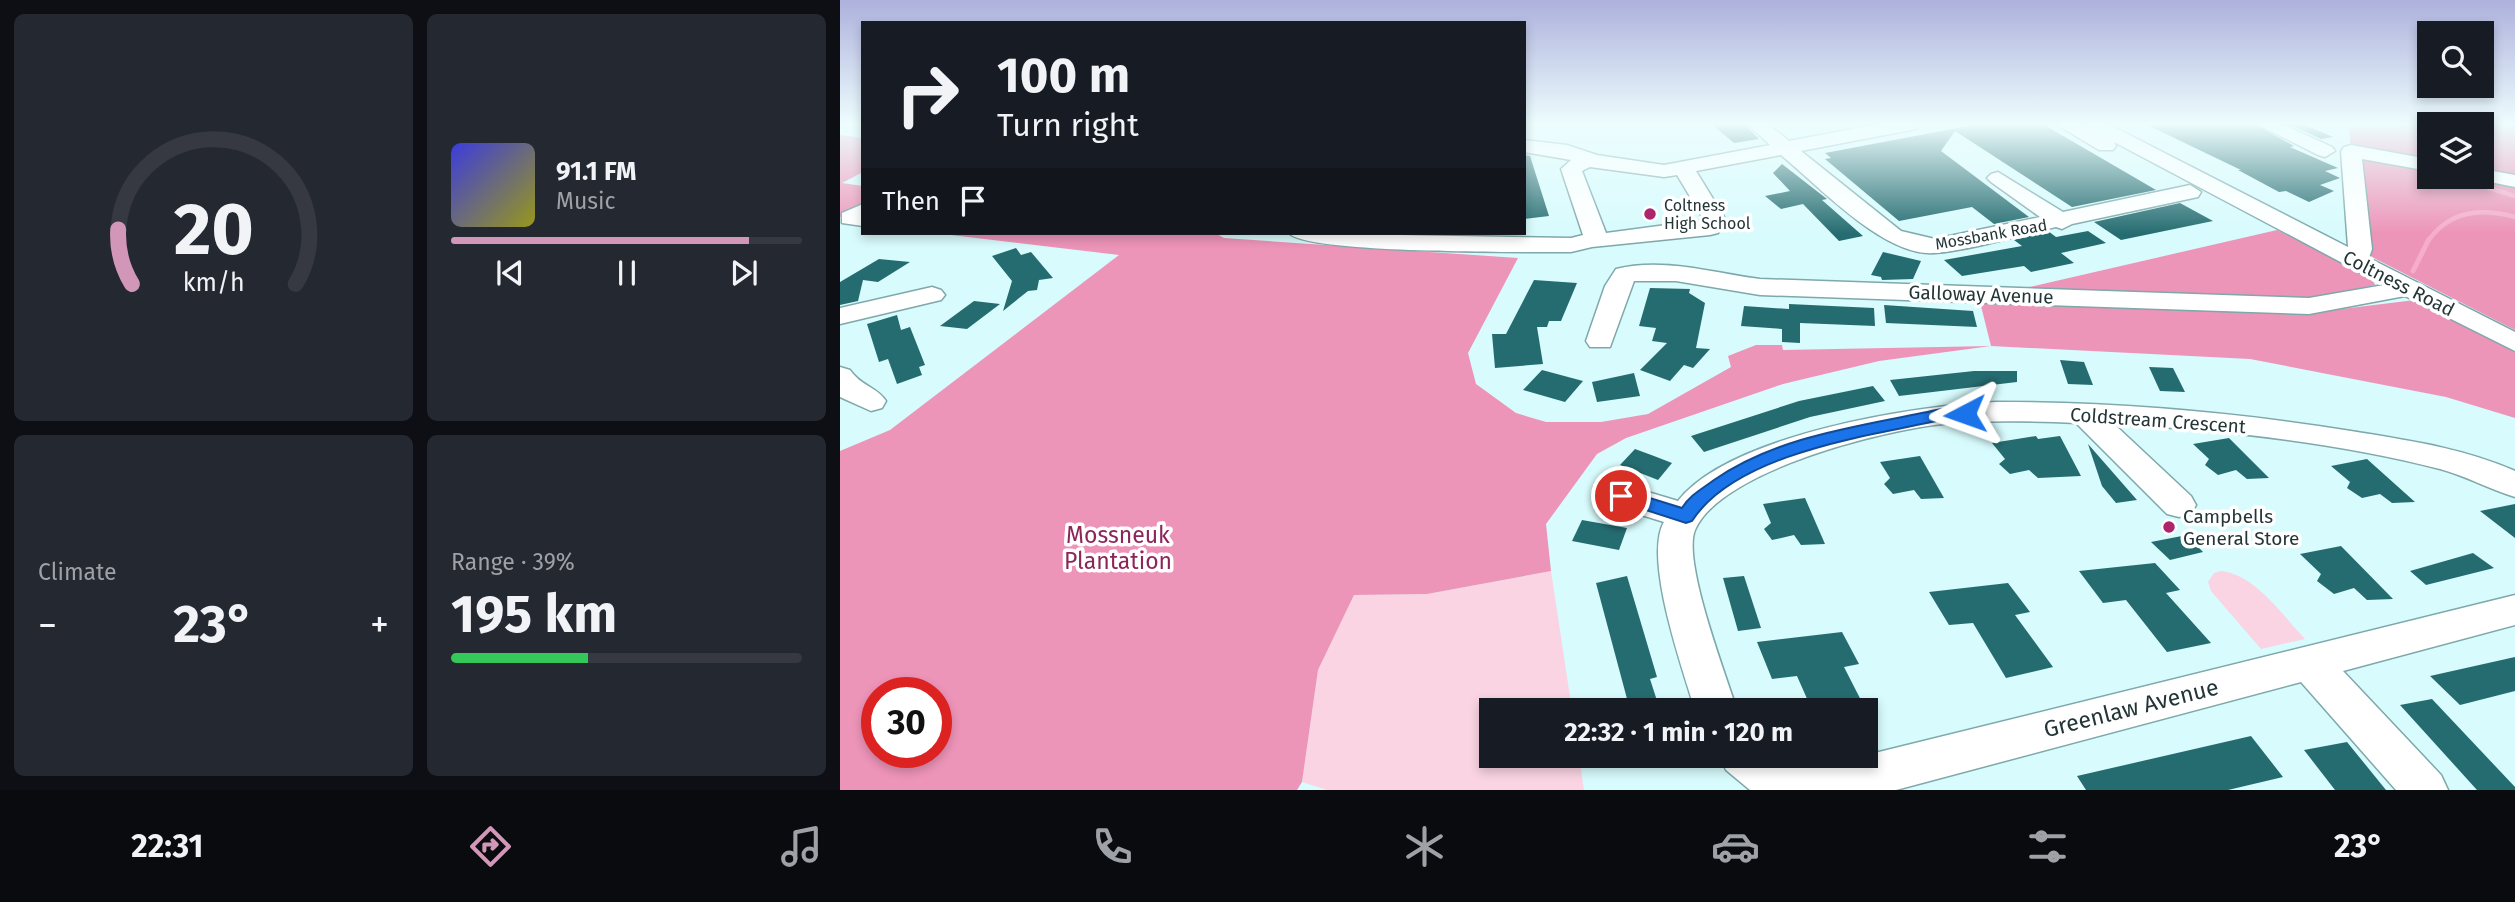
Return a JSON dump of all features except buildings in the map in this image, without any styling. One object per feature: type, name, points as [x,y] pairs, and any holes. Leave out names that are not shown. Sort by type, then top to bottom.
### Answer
[{"type":"street","points":[[1596,239],[1571,169],[1582,161],[1591,160],[1638,170],[1684,168],[1730,160]]},
{"type":"street","name":"Mossbank Road","points":[[1798,160],[1893,236],[1914,244],[1935,246],[2062,222],[2190,192]]},
{"type":"street","name":"Coltness Road","points":[[2131,160],[2250,223],[2282,223]]},
{"type":"street","name":"Coltness Road","points":[[2161,160],[2515,343]]},
{"type":"street","points":[[2190,160],[2273,202],[2251,207]]},
{"type":"street","points":[[2352,160],[2360,249],[2356,261]]},
{"type":"street","points":[[1308,235],[1427,243],[1571,245],[1596,239],[1710,228],[1715,220],[1684,168]]},
{"type":"street","points":[[2494,177],[2515,181]]},
{"type":"street","name":"Mossbank Road","points":[[1998,178],[2062,222]]},
{"type":"street","points":[[861,212],[850,218],[861,219]]},
{"type":"street","name":"Galloway Avenue","points":[[1600,341],[1618,286],[1625,274],[1640,272],[1681,272],[1720,282],[1759,287],[2309,306],[2409,288]]},
{"type":"street","points":[[840,316],[932,295]]},
{"type":"street","points":[[2084,412],[2179,505]]},
{"type":"street","name":"Coldstream Crescent","points":[[1713,698],[1676,568],[1676,531],[1695,503],[1737,473],[1791,447],[1941,414],[2084,412],[2308,433],[2451,458],[2515,485]]},
{"type":"street","points":[[1621,496],[1686,516]]},
{"type":"street","name":"Greenlaw Avenue","points":[[1758,768],[1787,785],[1826,787],[1906,779],[2309,663],[2515,610]]},
{"type":"street","points":[[2309,663],[2425,790]]},
{"type":"shaded area","points":[[1551,571],[1570,698],[1479,698],[1479,768],[1581,768],[1584,790],[1327,790],[1302,782],[1318,670],[1354,595],[1427,594]]},
{"type":"shaded area","points":[[2221,571],[2234,574],[2257,588],[2305,639],[2261,649],[2211,591],[2208,582],[2214,573]]},
{"type":"green space","points":[[840,160],[861,160],[861,173],[842,183],[861,186],[861,205],[840,217]]},
{"type":"green space","points":[[2353,160],[2417,160],[2417,189],[2494,189],[2494,160],[2515,160],[2515,330],[2364,253]]},
{"type":"green space","points":[[2277,230],[2372,278],[2375,285],[2302,300],[2021,289]]},
{"type":"green space","name":"Mossneuk Plantation","points":[[951,235],[1219,235],[1224,238],[1518,258],[1468,353],[1476,384],[1516,413],[1546,422],[1601,422],[1648,414],[1731,367],[1728,356],[1756,345],[1782,345],[1783,350],[1991,346],[1879,361],[1783,384],[1626,438],[1597,454],[1546,524],[1551,571],[1427,594],[1354,595],[1318,670],[1302,782],[1297,790],[840,790],[840,451],[890,430],[1119,255]]},
{"type":"green space","points":[[2415,300],[2515,350],[2515,418],[2446,397],[2250,359],[1991,346],[1980,302],[2317,312]]},
{"type":"waterway","points":[[2492,189],[2515,196]]},
{"type":"waterway","points":[[2428,241],[2456,217],[2478,212],[2515,217]]},
{"type":"waterway","points":[[2413,271],[2428,241]]},
{"type":"place","name":"Coltness High School","points":[[1650,214]]},
{"type":"place","name":"Campbells General Store","points":[[2169,527]]},
{"type":"route","points":[[1621,496],[1686,516],[1695,503],[1737,473],[1791,447],[1941,414],[1965,414]]}]
